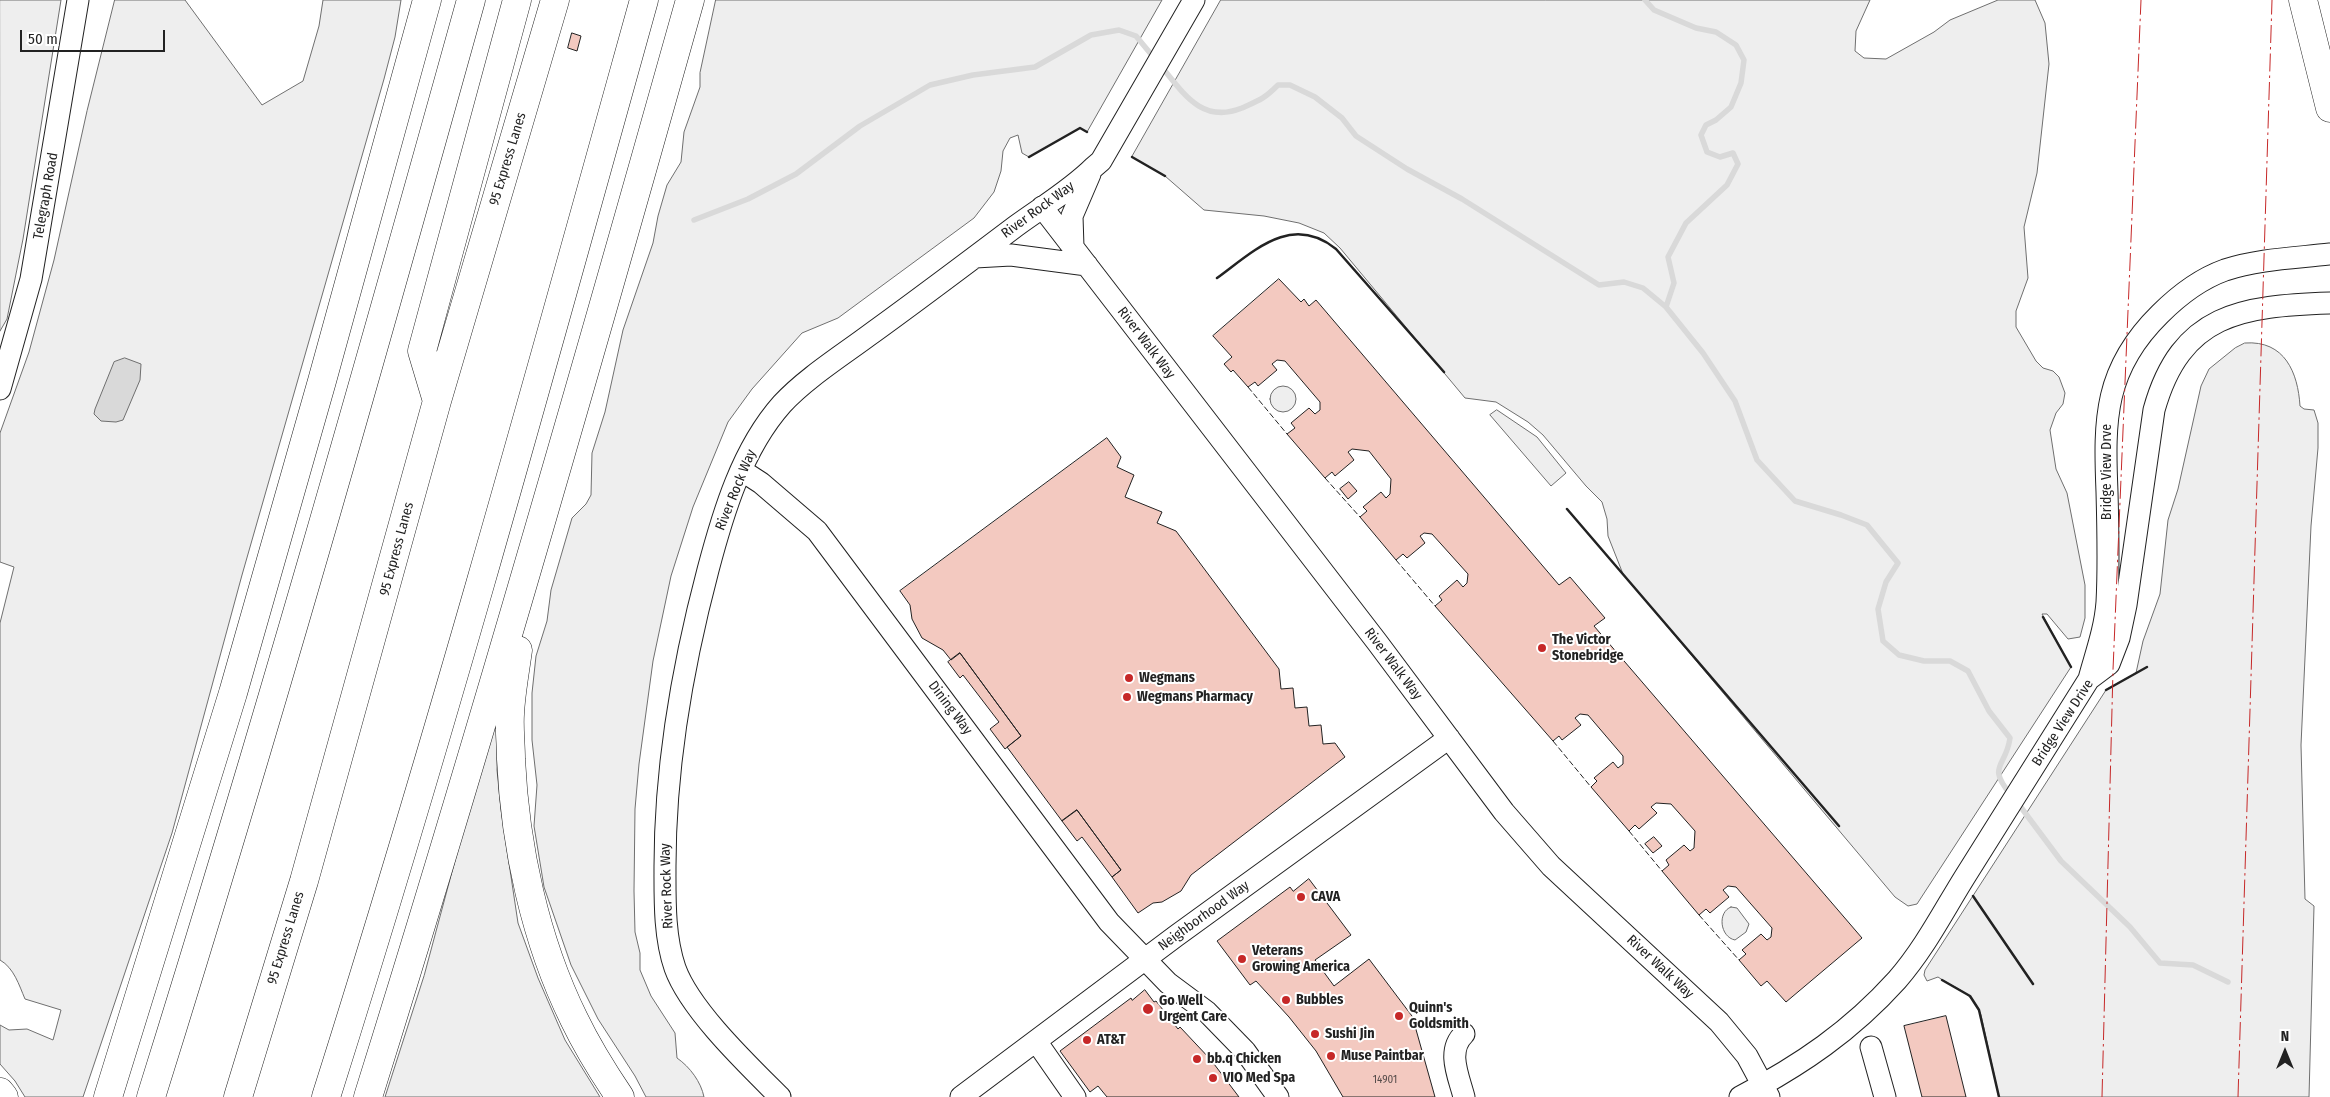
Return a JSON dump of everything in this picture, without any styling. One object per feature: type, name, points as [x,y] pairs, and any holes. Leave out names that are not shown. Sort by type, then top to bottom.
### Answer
[{"type":"main road","points":[[108,1097],[238,674],[322,381],[427,0]]},
{"type":"main road","points":[[151,1097],[214,895],[297,615],[471,0]]},
{"type":"main road","points":[[437,401],[422,351],[517,0]]},
{"type":"main road","name":"95 Express Lanes","points":[[238,1097],[304,881],[437,401],[555,0]]},
{"type":"main road","points":[[326,1097],[371,957],[458,659],[644,0]]},
{"type":"main road","points":[[368,1097],[421,929],[554,478],[690,0]]},
{"type":"main road","points":[[2303,0],[2330,108]]},
{"type":"main road","points":[[554,478],[522,629],[513,683],[510,716],[514,802],[520,850],[538,921],[557,982],[573,1019],[597,1063],[620,1097]]},
{"type":"main road","points":[[0,1092],[4,1097]]},
{"type":"street","name":"Telegraph Road","points":[[0,389],[31,278],[78,0]]},
{"type":"street","name":"River Rock Way","points":[[780,1097],[743,1060],[679,979],[674,965],[665,905],[665,839],[668,779],[678,699],[695,619],[716,542],[741,470],[754,443],[783,403],[826,367],[1096,165],[1194,0]]},
{"type":"street","points":[[1073,247],[1072,216],[1096,165]]},
{"type":"street","name":"River Walk Way","points":[[1042,207],[1504,812],[1551,866],[1719,1022],[1747,1056],[1765,1091]]},
{"type":"street","name":"Bridge View Drve","points":[[2089,679],[2106,617],[2108,572],[2105,437],[2108,407],[2122,363],[2148,326],[2172,302],[2199,283],[2225,270],[2242,266],[2330,254]]},
{"type":"street","points":[[975,257],[1011,255],[1087,265]]},
{"type":"street","name":"Bridge View Drive","points":[[1740,1097],[1765,1091],[1830,1043],[1865,1013],[1913,960],[2089,679],[2110,664],[2119,638],[2126,605],[2154,410],[2161,384],[2170,368],[2202,332],[2222,319],[2252,309],[2283,305],[2330,303]]},
{"type":"street","name":"Dining Way","points":[[741,470],[761,483],[817,531],[830,546],[1109,922],[1172,987],[1207,1012],[1245,1052],[1278,1097]]},
{"type":"street","name":"Neighborhood Way","points":[[961,1097],[1449,738]]},
{"type":"street","points":[[1464,1034],[1458,1042],[1454,1056],[1464,1097]]},
{"type":"street","points":[[1036,1041],[1075,1097]]},
{"type":"street","points":[[1871,1047],[1885,1097]]},
{"type":"shaded area","points":[[0,0],[61,0],[23,239],[7,319],[0,331]]},
{"type":"shaded area","points":[[115,0],[185,0],[262,105],[303,81],[319,26],[323,0],[401,0],[395,37],[384,79],[242,575],[172,833],[83,1097],[25,1097],[15,1081],[0,1064],[0,1025],[9,1030],[27,1029],[53,1040],[61,1010],[25,999],[12,972],[0,960],[0,623],[14,567],[0,562],[0,433],[29,352],[54,260],[87,111]]},
{"type":"shaded area","points":[[716,0],[1162,0],[1087,132],[1080,128],[1029,157],[1022,153],[1018,135],[1010,138],[1003,151],[1001,171],[994,192],[974,218],[838,318],[802,333],[752,389],[728,422],[693,507],[671,576],[653,661],[635,809],[635,932],[640,953],[640,970],[651,996],[675,1033],[677,1058],[694,1075],[704,1097],[646,1097],[635,1076],[598,1019],[571,965],[544,887],[534,826],[537,785],[532,740],[532,693],[536,656],[547,621],[551,590],[572,518],[586,504],[591,495],[592,453],[605,412],[623,330],[653,243],[667,185],[681,162],[684,132],[700,87],[700,73]]},
{"type":"shaded area","points":[[1221,0],[1870,0],[1856,31],[1855,51],[1864,58],[1886,59],[1934,32],[1950,20],[1998,0],[2035,0],[2045,23],[2049,64],[2037,173],[2024,227],[2028,278],[2016,311],[2016,327],[2036,361],[2043,368],[2053,371],[2059,377],[2065,393],[2063,404],[2056,413],[2050,430],[2056,469],[2067,493],[2085,585],[2085,618],[2080,637],[2068,639],[2047,614],[2042,614],[2071,667],[1917,904],[1908,906],[1895,897],[1623,574],[1608,536],[1607,519],[1602,502],[1543,435],[1528,422],[1496,402],[1465,398],[1340,248],[1324,233],[1299,223],[1264,216],[1204,210],[1165,176],[1132,157]]},
{"type":"shaded area","points":[[2245,343],[2259,343],[2270,347],[2287,361],[2296,382],[2300,406],[2304,409],[2314,410],[2318,423],[2318,448],[2311,526],[2301,745],[2305,899],[2314,906],[2309,1097],[1999,1097],[1981,1015],[1977,1007],[1963,992],[1938,977],[1927,981],[1924,975],[1925,970],[2106,690],[2136,673],[2143,641],[2160,594],[2168,520],[2178,489],[2201,386],[2209,369],[2235,348]]},
{"type":"shaded area","points":[[125,358],[141,364],[140,380],[123,420],[116,422],[101,421],[94,414],[95,409],[114,362]]},
{"type":"shaded area","points":[[1283,386],[1293,389],[1296,399],[1293,409],[1283,412],[1273,409],[1270,399],[1273,389]]},
{"type":"shaded area","points":[[1497,410],[1537,437],[1566,473],[1551,486],[1490,415]]},
{"type":"shaded area","points":[[498,701],[497,770],[518,923],[538,978],[565,1040],[600,1097],[385,1097],[424,976]]},
{"type":"shaded area","points":[[1731,907],[1737,908],[1749,924],[1746,932],[1735,940],[1726,934],[1722,924],[1724,914]]},
{"type":"building","points":[[572,33],[581,36],[577,51],[568,48]]},
{"type":"building","name":"The Victor Stonebridge","points":[[1279,279],[1301,302],[1304,299],[1309,306],[1316,300],[1559,585],[1570,577],[1605,618],[1594,626],[1862,938],[1786,1002],[1767,981],[1761,986],[1739,960],[1746,954],[1742,950],[1761,934],[1767,940],[1771,937],[1772,928],[1736,887],[1728,886],[1723,890],[1729,897],[1710,913],[1706,909],[1699,915],[1662,871],[1669,865],[1666,860],[1684,845],[1690,851],[1694,848],[1695,831],[1671,804],[1656,803],[1651,807],[1657,813],[1639,829],[1635,825],[1629,831],[1591,787],[1597,781],[1594,778],[1613,762],[1618,768],[1623,764],[1623,756],[1588,715],[1580,714],[1575,718],[1581,725],[1562,740],[1559,736],[1553,741],[1435,606],[1442,600],[1439,596],[1457,580],[1463,587],[1467,583],[1468,574],[1432,534],[1424,533],[1420,536],[1425,543],[1407,558],[1403,554],[1396,560],[1360,517],[1367,511],[1363,507],[1381,492],[1386,498],[1390,494],[1391,479],[1369,451],[1352,449],[1348,452],[1354,460],[1335,476],[1332,472],[1325,478],[1287,434],[1295,428],[1291,423],[1309,408],[1315,414],[1320,410],[1320,402],[1285,361],[1277,360],[1272,364],[1277,370],[1258,386],[1255,382],[1248,387],[1233,370],[1231,372],[1224,364],[1232,357],[1213,336]]},
{"type":"building","name":"Wegmans","points":[[1107,438],[1121,457],[1117,467],[1134,475],[1125,497],[1162,512],[1157,523],[1176,531],[1279,669],[1281,689],[1293,688],[1295,708],[1307,707],[1309,726],[1321,725],[1323,744],[1335,743],[1345,757],[1191,875],[1181,891],[1162,902],[1153,903],[1138,913],[1112,877],[1121,870],[1077,810],[1062,821],[1007,747],[1021,736],[960,653],[951,660],[943,650],[922,638],[912,619],[910,605],[900,591]]},
{"type":"building","points":[[1349,482],[1357,491],[1348,499],[1340,489]]},
{"type":"building","points":[[960,653],[1021,736],[1005,749],[990,729],[999,722],[963,675],[960,678],[948,662]]},
{"type":"building","points":[[1077,810],[1121,870],[1112,877],[1082,837],[1077,841],[1062,821]]},
{"type":"building","points":[[1654,837],[1662,846],[1653,853],[1645,844]]},
{"type":"building","points":[[1309,879],[1351,935],[1315,960],[1334,986],[1369,959],[1418,1024],[1415,1026],[1435,1097],[1343,1097],[1316,1051],[1289,1017],[1256,981],[1250,985],[1217,941],[1290,887],[1293,891]]},
{"type":"building","points":[[1145,990],[1178,1029],[1180,1027],[1211,1060],[1239,1097],[1107,1097],[1098,1086],[1090,1092],[1060,1051],[1131,998],[1132,1000]]},
{"type":"building","points":[[1946,1016],[1966,1097],[1922,1097],[1904,1026]]},
{"type":"waterway","points":[[1645,0],[1654,10],[1696,28],[1716,32],[1736,45],[1744,60],[1741,83],[1731,107],[1716,120],[1706,125],[1701,135],[1707,152],[1720,157],[1733,153],[1738,164],[1727,185],[1686,223],[1668,257],[1674,283],[1666,307]]},
{"type":"waterway","points":[[694,220],[748,199],[796,174],[860,126],[930,85],[973,75],[1035,67],[1091,35],[1119,30],[1136,36],[1155,59]]},
{"type":"waterway","points":[[1161,66],[1195,104],[1216,112],[1228,112],[1242,108],[1262,99],[1278,85],[1290,85],[1315,97],[1342,118],[1356,136],[1407,169],[1462,199],[1599,285],[1624,282],[1643,288],[1666,307],[1703,353],[1735,401],[1757,460],[1795,501],[1867,525],[1898,563],[1886,582],[1878,609],[1883,641],[1899,655],[1924,661],[1950,661],[1968,671],[1989,711],[2010,738],[1999,772],[2000,778],[2011,795]]},
{"type":"waterway","points":[[2017,802],[2061,861],[2130,927],[2160,963],[2193,965],[2228,982]]},
{"type":"fence","points":[[1248,387],[1287,434]]},
{"type":"fence","points":[[1325,478],[1360,517]]},
{"type":"fence","points":[[1396,560],[1435,606]]},
{"type":"fence","points":[[1553,741],[1591,787]]},
{"type":"fence","points":[[1629,831],[1662,871]]},
{"type":"fence","points":[[1699,915],[1739,960]]},
{"type":"wall","points":[[1029,157],[1080,128],[1087,132]]},
{"type":"wall","points":[[1132,157],[1165,176]]},
{"type":"wall","points":[[1217,278],[1259,247],[1274,240],[1288,235],[1304,235],[1319,239],[1336,249],[1444,372]]},
{"type":"wall","points":[[1567,509],[1839,826]]},
{"type":"wall","points":[[2043,617],[2071,667]]},
{"type":"wall","points":[[2106,690],[2147,667]]},
{"type":"wall","points":[[1973,896],[2033,984]]},
{"type":"wall","points":[[1942,980],[1970,996],[1979,1010],[1999,1097]]},
{"type":"power","points":[[2102,1097],[2113,670],[2141,0]]},
{"type":"power","points":[[2238,1097],[2272,0]]},
{"type":"place","name":"The Victor Stonebridge","points":[[1542,648]]},
{"type":"place","name":"Wegmans","points":[[1129,678]]},
{"type":"place","name":"Wegmans Pharmacy","points":[[1127,697]]},
{"type":"place","name":"CAVA","points":[[1301,897]]},
{"type":"place","name":"Veterans Growing America","points":[[1242,959]]},
{"type":"place","name":"Bubbles","points":[[1286,1000]]},
{"type":"place","name":"Go Well Urgent Care","points":[[1148,1009]]},
{"type":"place","name":"Quinn's Goldsmith","points":[[1399,1016]]},
{"type":"place","name":"Sushi Jin","points":[[1315,1034]]},
{"type":"place","name":"AT&T","points":[[1087,1040]]},
{"type":"place","name":"Muse Paintbar","points":[[1331,1056]]},
{"type":"place","name":"bb.q Chicken","points":[[1197,1059]]},
{"type":"place","name":"VIO Med Spa","points":[[1213,1078]]}]
